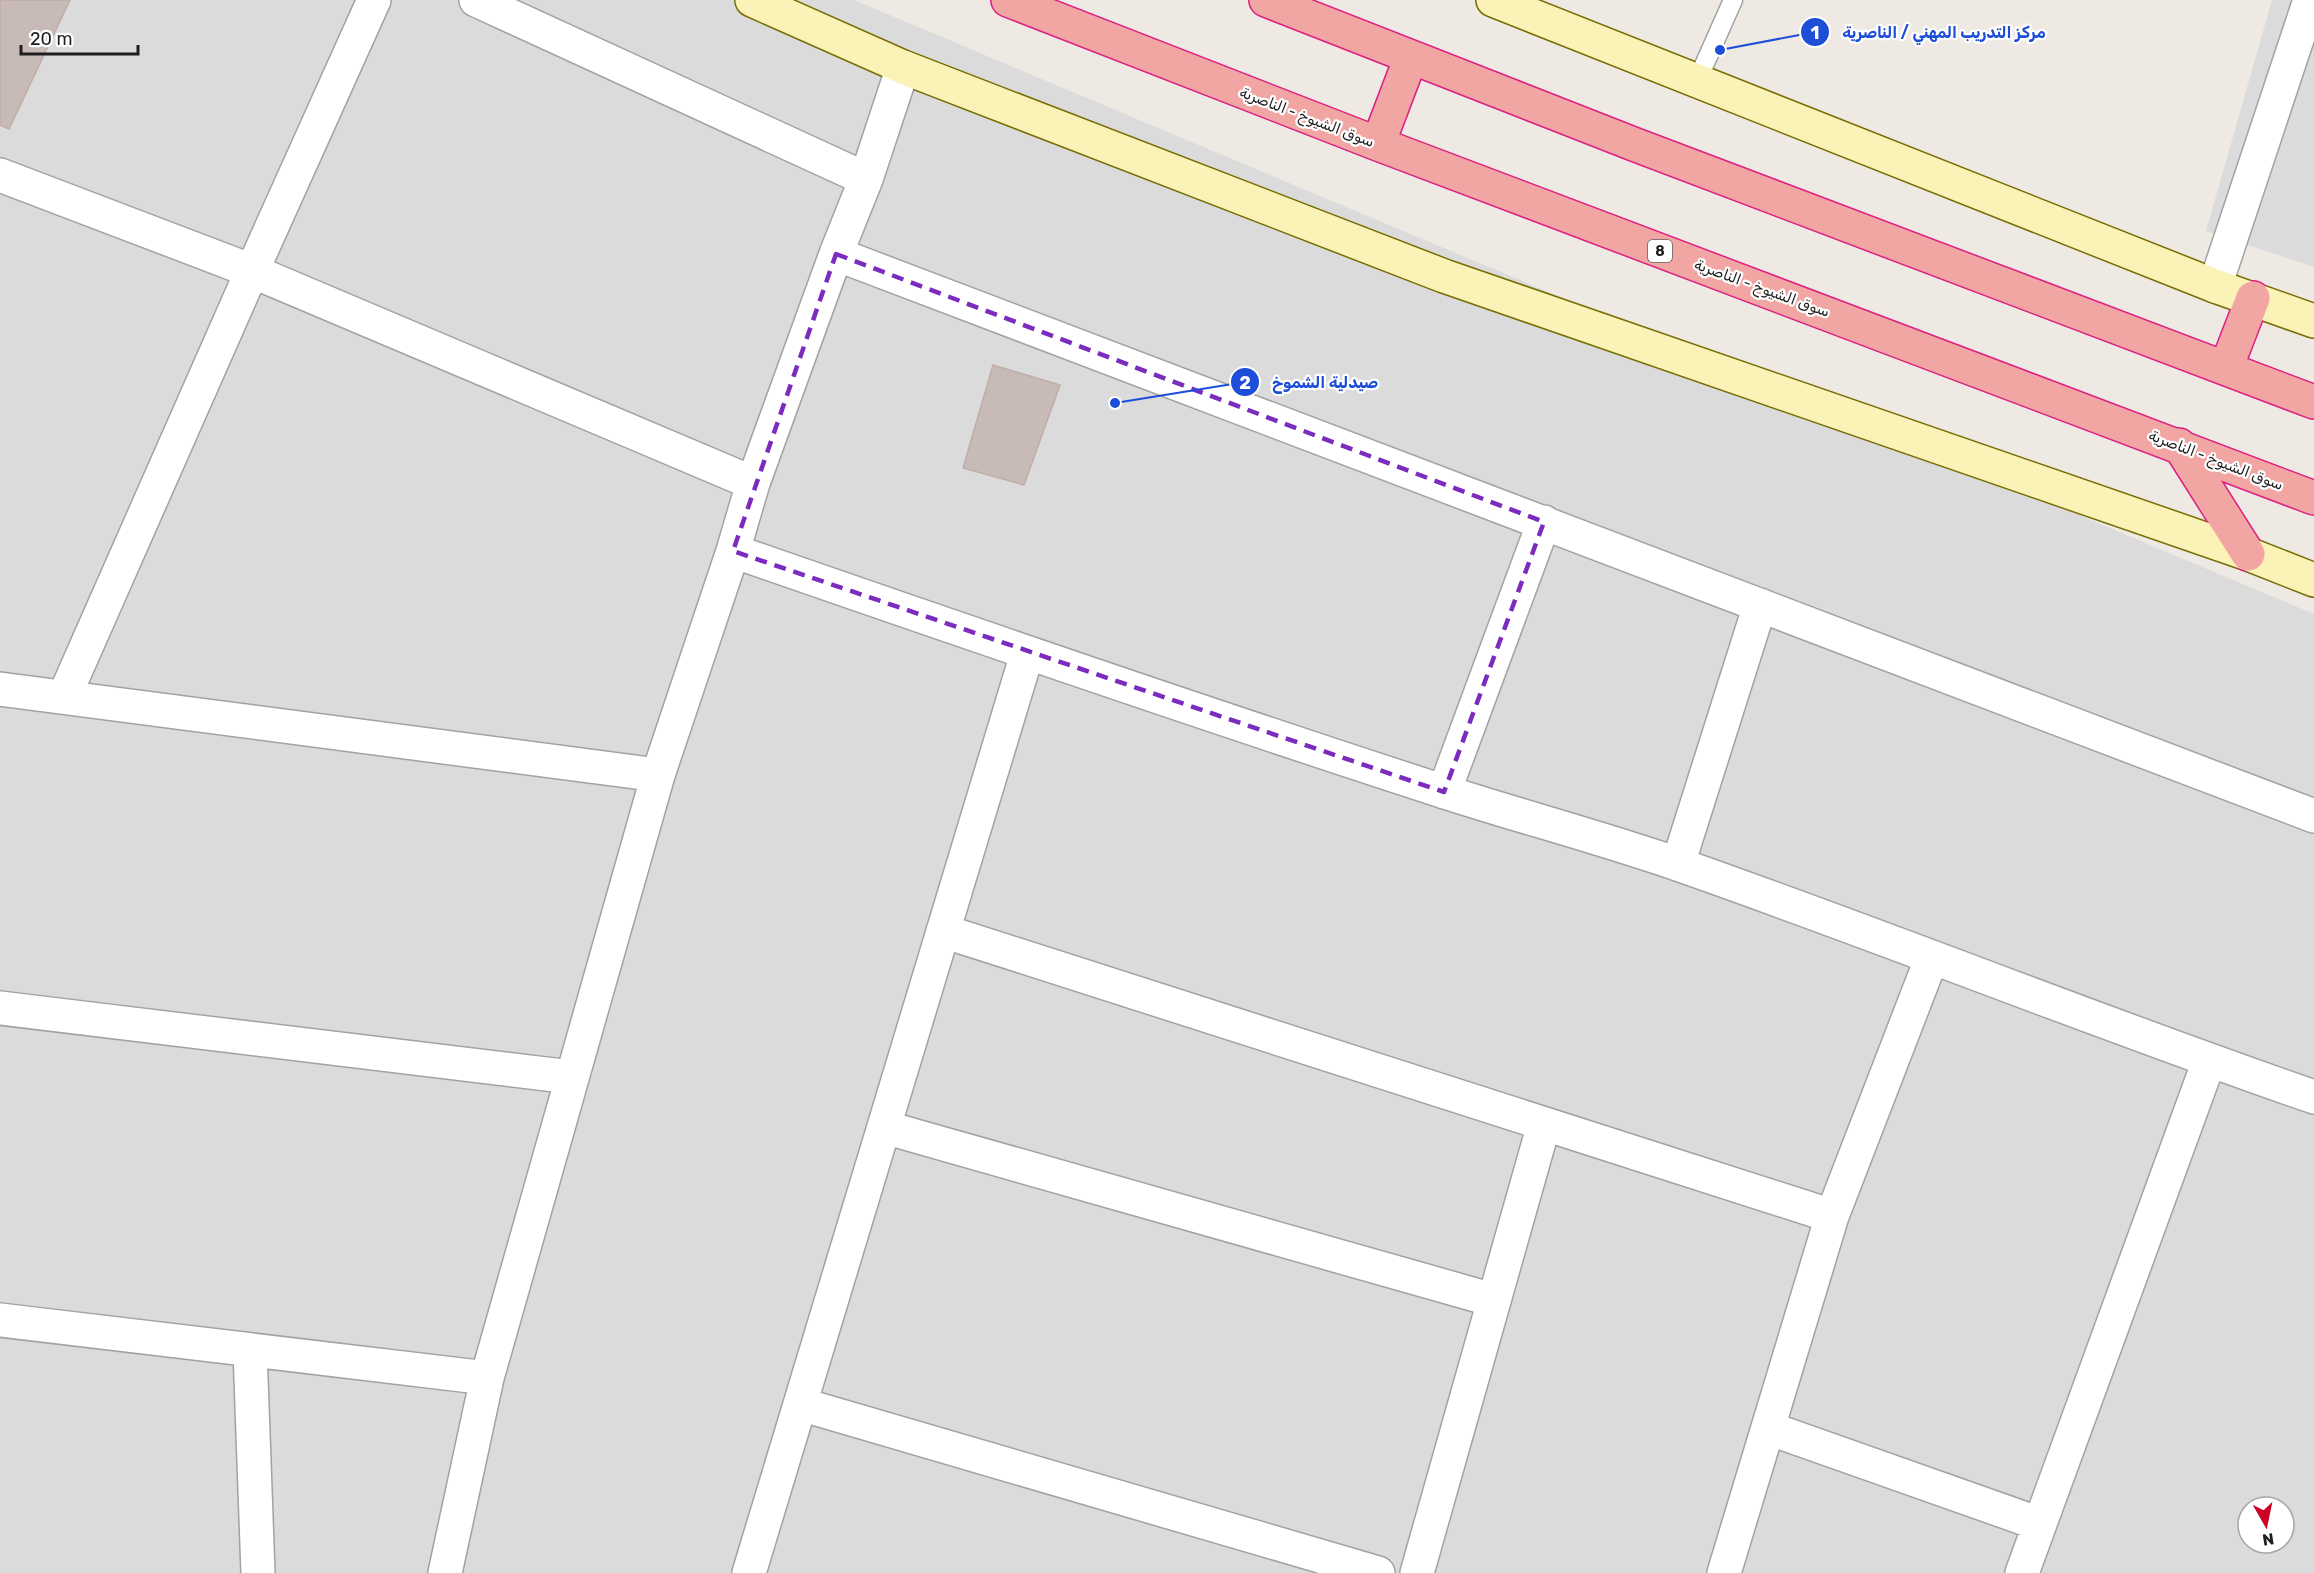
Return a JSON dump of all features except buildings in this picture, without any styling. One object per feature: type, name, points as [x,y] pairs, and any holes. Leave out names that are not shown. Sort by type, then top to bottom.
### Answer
[{"type":"highway","name":"سوق الشيوخ - الناصرية","points":[[1008,0],[1378,144],[2314,498]]},
{"type":"highway","points":[[1266,0],[1647,149],[2314,402]]},
{"type":"highway","points":[[1378,144],[1411,57]]},
{"type":"highway","points":[[2226,368],[2253,298]]},
{"type":"highway","points":[[2179,446],[2248,554]]},
{"type":"main road","points":[[752,0],[903,67],[1444,276],[2248,554],[2314,580]]},
{"type":"main road","points":[[1493,0],[2215,286],[2314,321]]},
{"type":"street","points":[[64,697],[374,0]]},
{"type":"street","points":[[476,0],[866,179]]},
{"type":"street","points":[[2215,286],[2310,0]]},
{"type":"street","points":[[445,1573],[487,1378],[658,775],[753,483],[836,254],[866,179],[903,67]]},
{"type":"street","points":[[0,175],[252,271],[753,483]]},
{"type":"street","points":[[836,254],[2314,816]]},
{"type":"street","points":[[1444,792],[1544,522]]},
{"type":"street","points":[[733,550],[1027,654],[1444,792],[1678,864],[2209,1061],[2314,1097]]},
{"type":"street","points":[[1678,864],[1760,605]]},
{"type":"street","points":[[749,1573],[1027,654]]},
{"type":"street","points":[[0,689],[658,775]]},
{"type":"street","points":[[943,931],[1832,1216]]},
{"type":"street","points":[[1724,1573],[1832,1216],[1932,957]]},
{"type":"street","points":[[0,1008],[571,1077]]},
{"type":"street","points":[[2022,1573],[2209,1061]]},
{"type":"street","points":[[1417,1573],[1544,1124]]},
{"type":"street","points":[[884,1127],[1493,1300]]},
{"type":"street","points":[[0,1320],[487,1378]]},
{"type":"street","points":[[250,1350],[258,1573]]},
{"type":"street","points":[[800,1404],[1378,1573]]},
{"type":"street","points":[[1768,1428],[2040,1524]]},
{"type":"lane","points":[[1697,81],[1733,0]]},
{"type":"highlighted area","points":[[836,254],[1544,522],[1444,792],[733,551]]},
{"type":"shaded area","points":[[0,0],[854,0],[2314,614],[2314,1573],[0,1573]]},
{"type":"shaded area","points":[[2272,0],[2314,0],[2314,267],[2206,231]]},
{"type":"place","name":"مركز التدريب المهني / الناصرية","points":[[1720,50]]},
{"type":"place","name":"صيدلية الشموخ","points":[[1115,403]]}]
